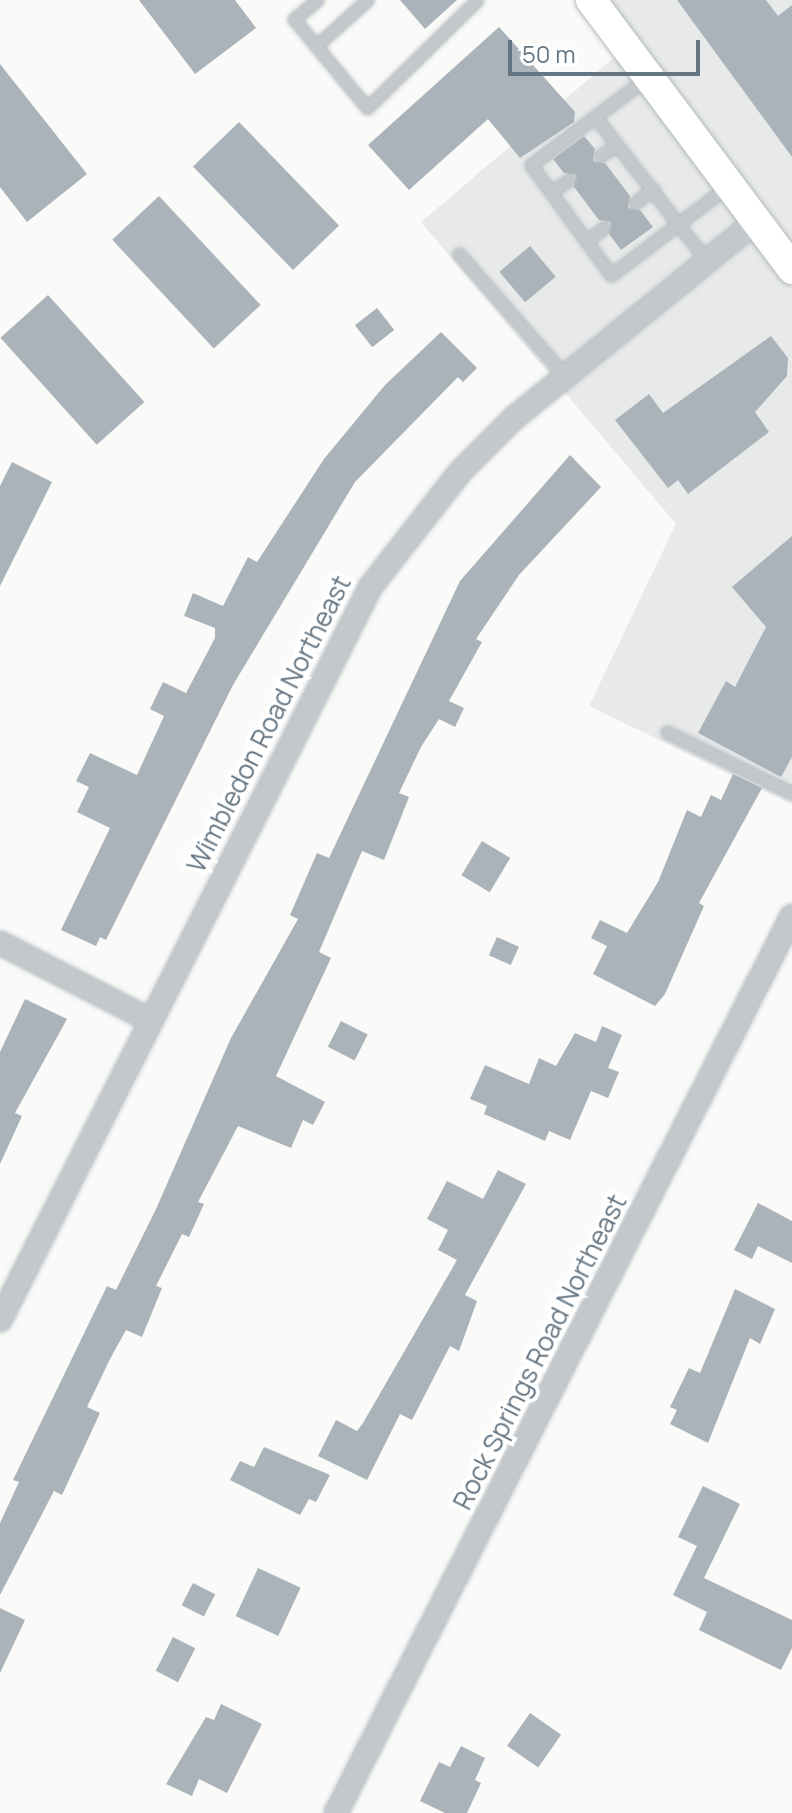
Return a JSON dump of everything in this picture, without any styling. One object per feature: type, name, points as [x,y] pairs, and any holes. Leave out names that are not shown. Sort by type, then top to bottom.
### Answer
[{"type":"main road","points":[[591,0],[792,269]]},
{"type":"street","name":"Wimbledon Road Northeast","points":[[0,1320],[371,586],[460,472],[565,376],[756,221]]},
{"type":"street","name":"Rock Springs Road Northeast","points":[[336,1813],[792,916]]},
{"type":"street","points":[[0,943],[150,1020]]},
{"type":"lane","points":[[317,0],[294,19],[367,108],[477,0]]},
{"type":"lane","points":[[316,46],[367,0]]},
{"type":"lane","points":[[648,77],[531,165],[611,275],[729,186]]},
{"type":"lane","points":[[596,118],[707,261]]},
{"type":"lane","points":[[600,156],[617,145]]},
{"type":"lane","points":[[551,192],[569,180]]},
{"type":"lane","points":[[635,203],[653,189]]},
{"type":"lane","points":[[587,241],[604,227]]},
{"type":"lane","points":[[459,254],[565,376]]},
{"type":"lane","points":[[667,732],[792,793]]},
{"type":"shaded area","points":[[605,0],[792,0],[792,804],[589,706],[676,524],[421,222],[636,39]]},
{"type":"building","points":[[139,0],[235,0],[256,28],[195,74]]},
{"type":"building","points":[[400,0],[457,0],[425,29]]},
{"type":"building","points":[[677,0],[766,0],[778,16],[792,5],[792,157]]},
{"type":"building","points":[[499,27],[575,112],[574,122],[520,158],[488,119],[409,190],[368,145]]},
{"type":"building","points":[[0,64],[87,174],[27,222],[0,187]]},
{"type":"building","points":[[239,122],[339,226],[293,270],[193,166]]},
{"type":"building","points":[[584,136],[595,149],[593,161],[605,163],[630,196],[628,208],[640,210],[653,227],[621,250],[609,234],[611,222],[599,220],[574,187],[576,175],[564,173],[553,159]]},
{"type":"building","points":[[159,196],[261,305],[214,349],[112,240]]},
{"type":"building","points":[[530,246],[556,277],[525,302],[499,272]]},
{"type":"building","points":[[48,295],[144,402],[97,445],[0,338]]},
{"type":"building","points":[[377,308],[394,330],[372,347],[355,325]]},
{"type":"building","points":[[441,332],[477,368],[463,382],[458,377],[355,482],[233,685],[106,940],[100,937],[96,946],[61,930],[110,828],[77,812],[89,787],[76,781],[90,753],[137,775],[164,716],[150,709],[163,682],[186,693],[215,638],[215,628],[184,616],[193,593],[223,606],[248,557],[257,562],[324,459],[385,385]]},
{"type":"building","points":[[771,336],[788,358],[787,376],[755,412],[769,432],[688,494],[678,480],[668,488],[615,420],[649,394],[663,413]]},
{"type":"building","points":[[570,455],[601,487],[519,575],[476,639],[482,642],[449,701],[464,708],[455,727],[439,719],[421,747],[399,793],[409,797],[384,860],[362,851],[319,952],[331,958],[276,1076],[325,1102],[313,1125],[303,1120],[291,1148],[238,1126],[198,1202],[204,1204],[189,1237],[182,1234],[156,1286],[162,1288],[142,1337],[126,1330],[87,1407],[100,1413],[62,1495],[54,1491],[0,1595],[0,1523],[19,1482],[13,1480],[107,1286],[116,1290],[156,1209],[231,1038],[298,919],[290,915],[317,853],[329,858],[460,581]]},
{"type":"building","points":[[12,462],[52,482],[0,586],[0,486]]},
{"type":"building","points":[[792,536],[792,757],[781,777],[698,733],[726,681],[735,687],[766,627],[732,587]]},
{"type":"building","points":[[733,774],[762,788],[699,903],[704,906],[665,994],[655,1006],[593,974],[607,946],[591,938],[600,920],[627,933],[658,882],[687,810],[701,817],[711,795],[721,800]]},
{"type":"building","points":[[482,841],[510,858],[490,892],[461,875]]},
{"type":"building","points":[[497,937],[519,947],[511,965],[489,955]]},
{"type":"building","points":[[25,999],[67,1019],[15,1113],[22,1116],[0,1164],[0,1052]]},
{"type":"building","points":[[341,1021],[368,1035],[355,1060],[328,1047]]},
{"type":"building","points":[[602,1026],[622,1035],[608,1068],[619,1072],[608,1098],[591,1091],[570,1140],[549,1131],[545,1141],[484,1114],[487,1106],[470,1099],[485,1065],[529,1084],[539,1058],[556,1066],[575,1033],[596,1042]]},
{"type":"building","points":[[498,1170],[526,1184],[465,1295],[477,1301],[459,1351],[450,1346],[412,1420],[400,1414],[367,1480],[318,1456],[336,1420],[357,1431],[363,1423],[457,1260],[438,1250],[448,1230],[427,1219],[447,1181],[483,1199]]},
{"type":"building","points":[[758,1203],[792,1221],[792,1263],[758,1246],[752,1259],[734,1250]]},
{"type":"building","points":[[735,1289],[775,1309],[760,1344],[750,1338],[708,1443],[670,1424],[677,1410],[670,1407],[689,1368],[700,1373]]},
{"type":"building","points":[[264,1447],[330,1475],[316,1502],[309,1499],[300,1515],[230,1480],[240,1461],[254,1467]]},
{"type":"building","points":[[703,1486],[740,1504],[704,1578],[792,1620],[792,1648],[781,1670],[699,1630],[707,1612],[673,1595],[697,1546],[678,1537]]},
{"type":"building","points":[[258,1568],[301,1588],[278,1636],[236,1616]]},
{"type":"building","points":[[193,1583],[215,1594],[204,1617],[182,1605]]},
{"type":"building","points":[[0,1608],[25,1620],[0,1673]]},
{"type":"building","points":[[173,1637],[195,1648],[178,1682],[156,1671]]},
{"type":"building","points":[[221,1704],[262,1724],[227,1793],[199,1779],[192,1796],[166,1784],[206,1717],[214,1720]]},
{"type":"building","points":[[530,1713],[561,1735],[538,1768],[507,1746]]},
{"type":"building","points":[[461,1746],[485,1758],[475,1780],[481,1783],[467,1813],[445,1813],[420,1801],[439,1762],[450,1767]]}]
